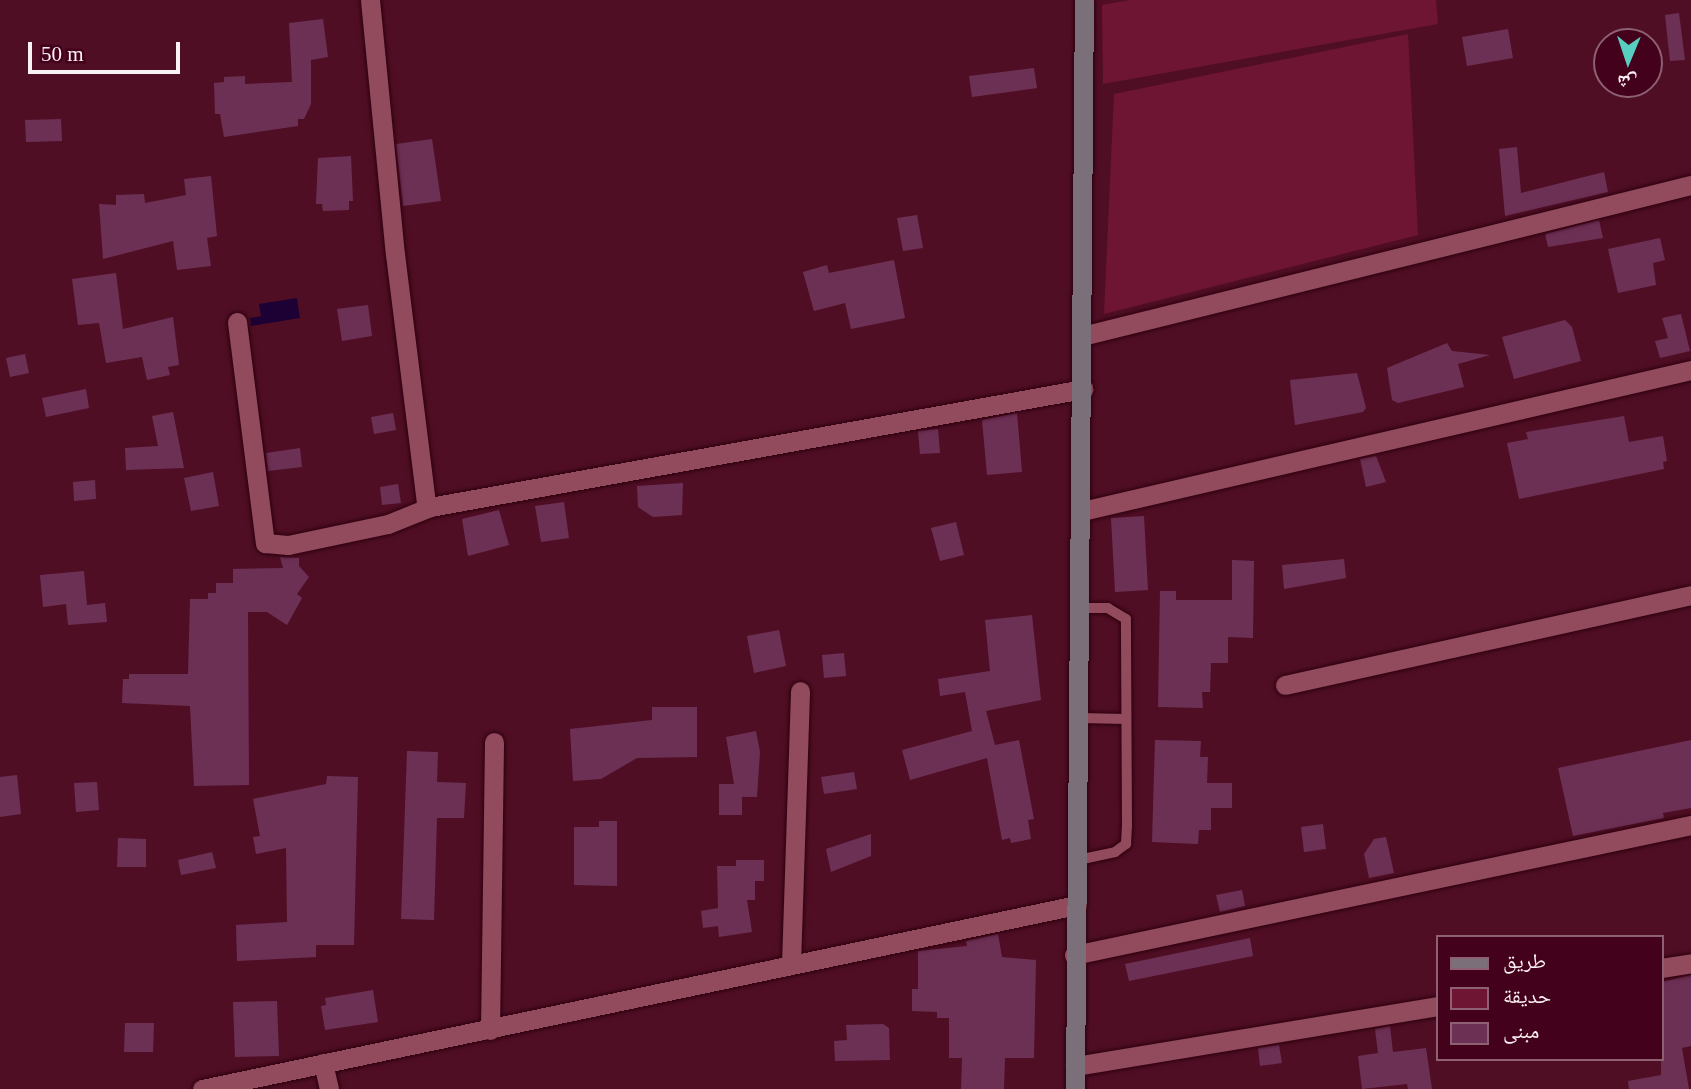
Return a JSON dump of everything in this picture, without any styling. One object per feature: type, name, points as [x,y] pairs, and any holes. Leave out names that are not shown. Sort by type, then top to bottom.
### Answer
[{"type":"main road","points":[[1075,1089],[1074,955],[1082,511],[1084,0]]},
{"type":"street","points":[[370,0],[397,268],[426,503],[430,507]]},
{"type":"street","points":[[1082,336],[1691,185]]},
{"type":"street","points":[[237,323],[265,543],[288,545],[375,527],[416,516],[430,507],[1083,389]]},
{"type":"street","points":[[1082,511],[1691,370]]},
{"type":"street","points":[[1285,685],[1691,595]]},
{"type":"street","points":[[791,964],[800,691]]},
{"type":"street","points":[[490,1030],[494,742]]},
{"type":"street","points":[[1074,955],[1691,825]]},
{"type":"street","points":[[202,1089],[1077,905]]},
{"type":"street","points":[[1663,968],[1691,963]]},
{"type":"street","points":[[1075,1066],[1436,1006]]},
{"type":"street","points":[[323,1063],[329,1089]]},
{"type":"lane","points":[[1077,860],[1115,852],[1126,844],[1126,619],[1108,608],[1081,608]]},
{"type":"lane","points":[[1080,718],[1126,719]]},
{"type":"green space","points":[[1130,0],[1436,0],[1438,24],[1103,84],[1102,5]]},
{"type":"green space","points":[[1408,34],[1418,235],[1104,314],[1114,94]]},
{"type":"shaded area","points":[[297,298],[300,318],[251,326],[250,318],[261,316],[259,304]]},
{"type":"building","points":[[1679,13],[1685,60],[1670,61],[1665,15]]},
{"type":"building","points":[[323,19],[328,57],[311,60],[311,104],[304,119],[298,119],[298,126],[224,137],[220,114],[215,114],[214,83],[224,82],[224,77],[245,76],[245,84],[292,82],[289,23]]},
{"type":"building","points":[[1508,29],[1513,58],[1467,66],[1462,37]]},
{"type":"building","points":[[1034,68],[1037,88],[972,97],[969,76]]},
{"type":"building","points":[[61,119],[62,141],[26,142],[25,120]]},
{"type":"building","points":[[432,139],[441,201],[403,206],[396,144]]},
{"type":"building","points":[[1517,147],[1521,193],[1604,172],[1608,192],[1505,216],[1499,149]]},
{"type":"building","points":[[351,156],[353,201],[349,201],[349,210],[323,211],[322,204],[316,204],[318,158]]},
{"type":"building","points":[[211,176],[217,236],[207,238],[211,266],[177,270],[173,241],[103,259],[99,204],[116,205],[116,195],[144,194],[145,203],[186,195],[184,179]]},
{"type":"building","points":[[917,215],[923,248],[903,251],[897,218]]},
{"type":"building","points":[[1599,220],[1603,238],[1548,247],[1545,234]]},
{"type":"building","points":[[1660,238],[1665,260],[1653,263],[1656,285],[1618,293],[1608,249]]},
{"type":"building","points":[[894,260],[905,318],[851,329],[845,303],[814,311],[803,272],[827,265],[829,273]]},
{"type":"building","points":[[116,273],[123,329],[173,317],[179,365],[168,367],[170,375],[147,380],[142,357],[106,363],[99,323],[78,325],[72,279]]},
{"type":"building","points":[[368,305],[372,336],[342,341],[337,309]]},
{"type":"building","points":[[1681,314],[1690,351],[1660,358],[1655,341],[1668,338],[1662,318]]},
{"type":"building","points":[[1565,320],[1572,327],[1581,361],[1514,379],[1502,337]]},
{"type":"building","points":[[1447,343],[1452,351],[1490,355],[1458,364],[1464,387],[1398,403],[1392,400],[1387,368]]},
{"type":"building","points":[[25,354],[29,373],[10,377],[6,358]]},
{"type":"building","points":[[1357,373],[1366,408],[1363,412],[1295,425],[1290,380]]},
{"type":"building","points":[[86,389],[89,408],[46,417],[42,398]]},
{"type":"building","points":[[173,412],[184,468],[126,470],[125,448],[158,446],[152,416]]},
{"type":"building","points":[[393,413],[396,430],[374,434],[371,417]]},
{"type":"building","points":[[1017,413],[1022,472],[987,475],[982,420]]},
{"type":"building","points":[[1624,416],[1629,442],[1663,436],[1667,461],[1663,462],[1664,469],[1519,499],[1507,443],[1528,439],[1526,432]]},
{"type":"building","points":[[938,429],[940,453],[920,454],[918,431]]},
{"type":"building","points":[[300,448],[302,467],[268,471],[266,453]]},
{"type":"building","points":[[1376,456],[1386,482],[1366,487],[1360,459]]},
{"type":"building","points":[[213,472],[219,506],[191,511],[184,478]]},
{"type":"building","points":[[95,480],[96,499],[74,501],[73,482]]},
{"type":"building","points":[[683,483],[682,515],[653,517],[638,507],[637,486]]},
{"type":"building","points":[[398,484],[401,503],[382,505],[380,487]]},
{"type":"building","points":[[564,502],[569,538],[541,542],[535,506]]},
{"type":"building","points":[[499,510],[509,545],[468,556],[462,519]]},
{"type":"building","points":[[1144,516],[1148,590],[1115,592],[1111,518]]},
{"type":"building","points":[[956,522],[964,555],[940,561],[931,528]]},
{"type":"building","points":[[280,557],[299,558],[299,566],[309,577],[297,594],[302,598],[287,625],[267,612],[248,612],[249,785],[194,786],[190,706],[122,703],[123,679],[129,679],[129,674],[188,674],[190,599],[208,599],[208,593],[216,593],[216,583],[233,583],[233,569],[283,568]]},
{"type":"building","points":[[1344,559],[1346,578],[1284,589],[1282,565]]},
{"type":"building","points":[[1232,560],[1254,561],[1253,638],[1228,637],[1228,663],[1211,663],[1210,692],[1202,692],[1203,708],[1158,707],[1160,591],[1176,591],[1176,600],[1232,600]]},
{"type":"building","points":[[84,571],[87,605],[105,603],[107,622],[68,625],[66,604],[43,607],[40,575]]},
{"type":"building","points":[[1032,615],[1041,700],[986,711],[995,745],[1019,740],[1034,819],[1028,820],[1031,839],[1011,843],[1010,838],[1002,840],[987,758],[910,780],[902,750],[972,731],[965,692],[940,696],[938,679],[990,671],[985,620]]},
{"type":"building","points":[[779,630],[786,666],[754,673],[747,636]]},
{"type":"building","points":[[844,653],[846,676],[824,678],[822,655]]},
{"type":"building","points":[[652,707],[697,707],[697,757],[637,758],[601,779],[573,781],[570,729],[652,720]]},
{"type":"building","points":[[756,731],[760,752],[757,797],[742,797],[742,815],[719,815],[719,784],[734,784],[726,737]]},
{"type":"building","points":[[1155,740],[1201,741],[1200,757],[1208,757],[1207,783],[1232,783],[1232,808],[1211,808],[1211,830],[1199,830],[1198,844],[1152,842]]},
{"type":"building","points":[[1691,740],[1691,808],[1663,813],[1664,818],[1573,836],[1558,768]]},
{"type":"building","points":[[407,751],[438,752],[437,782],[466,783],[464,818],[437,818],[434,920],[401,919]]},
{"type":"building","points":[[854,772],[857,789],[824,794],[821,777]]},
{"type":"building","points":[[17,775],[21,814],[0,817],[0,777]]},
{"type":"building","points":[[327,776],[358,777],[354,945],[316,945],[316,957],[237,961],[236,925],[287,922],[286,848],[256,854],[253,837],[260,836],[253,799],[326,784]]},
{"type":"building","points":[[97,782],[99,810],[76,812],[74,783]]},
{"type":"building","points":[[599,821],[617,821],[617,886],[574,885],[574,827],[599,827]]},
{"type":"building","points":[[1323,824],[1326,849],[1304,852],[1301,827]]},
{"type":"building","points":[[871,834],[871,856],[831,872],[826,849]]},
{"type":"building","points":[[1386,837],[1394,873],[1369,878],[1364,854],[1374,839]]},
{"type":"building","points":[[118,838],[146,839],[146,867],[117,867]]},
{"type":"building","points":[[212,852],[216,868],[181,875],[178,860]]},
{"type":"building","points":[[736,860],[764,860],[764,881],[755,881],[755,900],[747,900],[752,932],[719,937],[718,926],[703,928],[701,911],[718,908],[717,866],[736,866]]},
{"type":"building","points":[[1242,890],[1245,906],[1220,912],[1216,895]]},
{"type":"building","points":[[998,934],[1002,957],[1036,960],[1034,1058],[1005,1058],[1004,1089],[961,1089],[962,1058],[949,1058],[949,1018],[937,1018],[937,1012],[912,1011],[912,989],[918,989],[918,951],[967,946],[966,941]]},
{"type":"building","points":[[1250,938],[1253,956],[1129,981],[1125,964]]},
{"type":"building","points":[[1691,975],[1691,1046],[1682,1048],[1689,1089],[1629,1089],[1628,1081],[1661,1075],[1663,982]]},
{"type":"building","points":[[373,990],[378,1022],[325,1030],[321,1006],[326,1005],[325,998]]},
{"type":"building","points":[[277,1001],[279,1056],[235,1057],[233,1002]]},
{"type":"building","points":[[125,1023],[154,1023],[153,1052],[124,1052]]},
{"type":"building","points":[[883,1024],[889,1028],[890,1060],[835,1061],[834,1041],[847,1040],[846,1025]]},
{"type":"building","points":[[1390,1026],[1393,1052],[1426,1048],[1432,1089],[1408,1089],[1407,1084],[1362,1089],[1358,1056],[1378,1053],[1375,1029]]},
{"type":"building","points":[[1279,1045],[1282,1063],[1260,1066],[1258,1048]]}]
